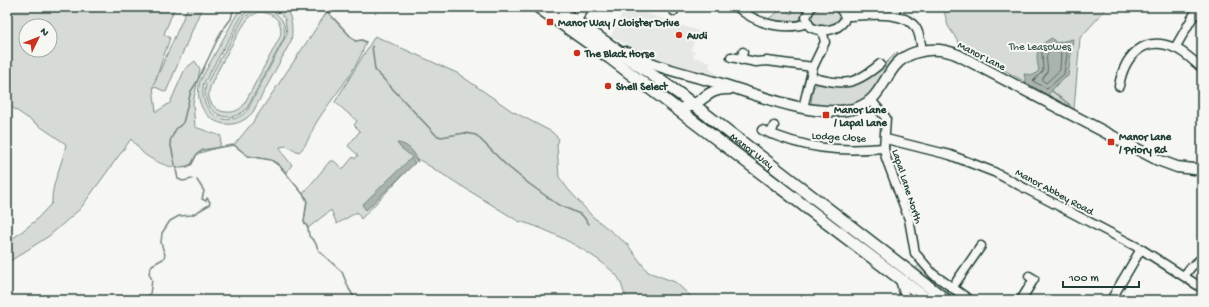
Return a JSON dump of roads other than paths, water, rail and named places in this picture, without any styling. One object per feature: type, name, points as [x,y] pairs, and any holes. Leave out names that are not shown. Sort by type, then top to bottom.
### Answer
[{"type":"highway","name":"Manor Way","points":[[538,7],[576,33],[899,279],[925,297]]},
{"type":"highway","name":"Manor Way","points":[[555,7],[610,44],[695,106],[946,300]]},
{"type":"main road","name":"Manor Lane","points":[[610,44],[650,64],[803,108],[852,109],[871,100],[878,93],[896,65],[911,55],[922,51],[938,49],[951,52],[1158,160],[1177,168],[1202,170]]},
{"type":"main road","points":[[708,81],[713,85],[713,90],[707,100],[706,106],[712,119]]},
{"type":"main road","name":"Manor Lane","points":[[713,90],[733,89]]},
{"type":"main road","points":[[676,108],[687,109],[695,106],[713,90]]},
{"type":"street","points":[[576,21],[586,7]]},
{"type":"street","points":[[737,7],[755,19],[773,26],[792,27],[808,23]]},
{"type":"street","points":[[811,7],[806,17],[808,23],[810,27],[822,30],[839,27],[844,21],[845,16],[839,7]]},
{"type":"street","points":[[845,16],[896,11],[915,27],[922,51]]},
{"type":"street","points":[[1175,48],[1195,13]]},
{"type":"street","points":[[803,108],[813,67],[825,42],[822,30]]},
{"type":"street","points":[[1118,86],[1124,65],[1136,51],[1151,44],[1166,44],[1175,48],[1202,68]]},
{"type":"street","points":[[732,57],[742,56],[784,60],[813,67]]},
{"type":"street","points":[[811,77],[838,83],[856,80],[871,67],[880,64]]},
{"type":"street","name":"Lapal Lane North","points":[[871,100],[886,118],[886,140],[884,148],[886,158],[909,219],[913,250],[933,274],[970,300]]},
{"type":"street","name":"Lodge Close","points":[[762,130],[772,130],[813,148],[857,150],[884,148]]},
{"type":"street","name":"Manor Abbey Road","points":[[886,140],[934,150],[980,166],[1141,248],[1202,288]]},
{"type":"street","points":[[952,288],[981,246]]},
{"type":"street","points":[[1111,300],[1141,248]]},
{"type":"street","points":[[1184,276],[1191,267],[1202,258]]},
{"type":"street","points":[[899,279],[906,300],[925,297]]},
{"type":"street","points":[[1021,300],[1034,279]]},
{"type":"water","points":[[1052,38],[1056,43],[1073,39],[1068,76],[1059,82],[1048,95],[1026,83],[1024,74],[1034,75],[1039,70],[1037,59],[1038,51],[1043,44]]},
{"type":"water","points":[[397,143],[401,143],[408,147],[415,155],[418,162],[400,147]]},
{"type":"water","points":[[411,158],[415,163],[366,210],[362,205]]},
{"type":"waterway","points":[[192,179],[183,181],[178,179],[170,141],[176,129],[183,123],[191,91],[197,82],[221,32],[231,19],[234,7]]},
{"type":"waterway","points":[[323,7],[355,41],[362,40],[366,42]]},
{"type":"waterway","points":[[372,46],[375,70],[436,135],[441,137],[465,133],[476,135],[506,165],[528,183],[557,204],[582,215],[589,224]]},
{"type":"waterway","points":[[1052,91],[1070,105]]},
{"type":"waterway","points":[[176,168],[192,164],[197,154],[203,150],[234,145],[248,156],[271,160],[279,165],[307,199],[304,222],[308,228],[309,236],[315,242],[319,251],[342,272],[349,289],[356,300]]},
{"type":"waterway","points":[[143,300],[150,294],[152,280],[149,273],[152,265],[163,259],[165,255],[161,243],[162,233],[170,221],[179,216],[192,215],[209,205],[210,202],[207,198],[206,201],[202,199],[204,191],[197,180]]},
{"type":"place","name":"Manor Way / Cloister Drive","points":[[550,22]]},
{"type":"place","name":"Audi","points":[[679,35]]},
{"type":"place","name":"The Black Horse","points":[[577,53]]},
{"type":"place","name":"Shell Select","points":[[608,86]]},
{"type":"place","name":"Manor Lane / Lapal Lane","points":[[826,115]]},
{"type":"place","name":"Manor Lane / Priory Rd","points":[[1111,142]]},
{"type":"park label","name":"The Leasowes","points":[[1040,46]]}]
